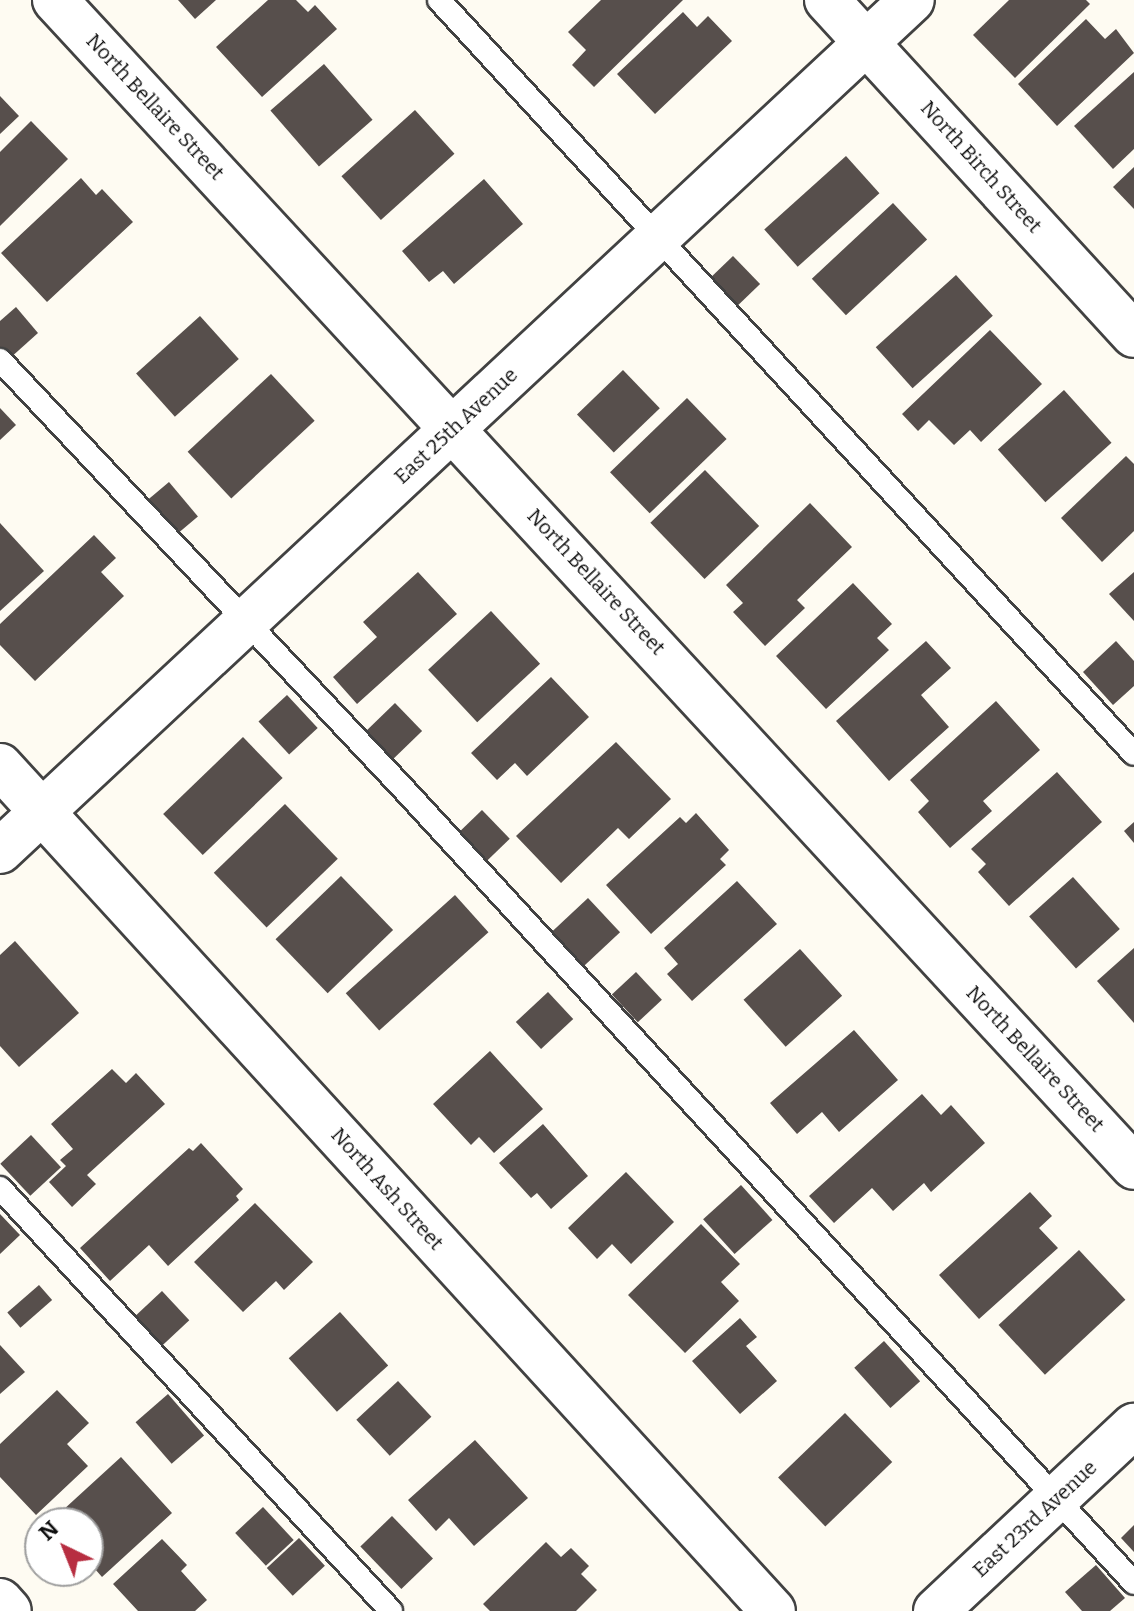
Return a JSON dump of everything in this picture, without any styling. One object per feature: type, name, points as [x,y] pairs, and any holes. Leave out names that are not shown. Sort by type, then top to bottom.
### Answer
[{"type":"street","name":"North Bellaire Street","points":[[55,0],[454,427],[1134,1167]]},
{"type":"street","name":"North Birch Street","points":[[827,0],[1134,335]]},
{"type":"street","name":"East 25th Avenue","points":[[0,851],[912,0]]},
{"type":"street","name":"North Ash Street","points":[[0,766],[773,1611]]},
{"type":"street","name":"East 23rd Avenue","points":[[936,1611],[1134,1426]]},
{"type":"street","points":[[0,1601],[9,1611]]},
{"type":"lane","points":[[439,0],[1134,754]]},
{"type":"lane","points":[[0,360],[243,623],[400,785],[1134,1583]]},
{"type":"lane","points":[[0,1188],[391,1611]]},
{"type":"building","points":[[178,0],[216,0],[195,19]]},
{"type":"building","points":[[268,0],[296,0],[308,12],[315,5],[337,29],[262,97],[216,47]]},
{"type":"building","points":[[601,0],[683,0],[594,87],[572,65],[586,50],[568,32]]},
{"type":"building","points":[[1009,0],[1086,0],[1090,4],[1015,78],[973,35]]},
{"type":"building","points":[[683,12],[697,27],[708,16],[732,41],[655,114],[617,74]]},
{"type":"building","points":[[1086,19],[1105,39],[1116,29],[1134,53],[1057,126],[1018,84]]},
{"type":"building","points":[[324,64],[373,120],[319,166],[270,111]]},
{"type":"building","points":[[1134,72],[1134,149],[1113,169],[1074,126]]},
{"type":"building","points":[[0,96],[19,116],[0,134]]},
{"type":"building","points":[[415,110],[454,154],[381,220],[341,176]]},
{"type":"building","points":[[31,121],[68,159],[0,226],[0,152]]},
{"type":"building","points":[[846,156],[879,193],[798,267],[764,230]]},
{"type":"building","points":[[1134,167],[1134,209],[1113,187]]},
{"type":"building","points":[[81,178],[96,195],[102,189],[133,222],[47,302],[1,253]]},
{"type":"building","points":[[484,179],[523,224],[454,284],[443,271],[429,282],[402,251]]},
{"type":"building","points":[[893,203],[927,240],[846,315],[812,279]]},
{"type":"building","points":[[733,256],[760,284],[735,308],[708,280]]},
{"type":"building","points":[[956,275],[993,316],[913,388],[876,347]]},
{"type":"building","points":[[16,307],[38,333],[9,359],[0,348],[0,321]]},
{"type":"building","points":[[200,316],[239,359],[175,417],[136,374]]},
{"type":"building","points":[[990,330],[1042,384],[981,442],[970,430],[954,445],[929,420],[918,431],[902,414]]},
{"type":"building","points":[[623,370],[660,408],[614,453],[577,414]]},
{"type":"building","points":[[271,374],[315,421],[231,499],[188,452]]},
{"type":"building","points":[[1064,390],[1112,443],[1045,502],[998,450]]},
{"type":"building","points":[[687,398],[727,439],[650,513],[610,472]]},
{"type":"building","points":[[0,408],[16,425],[0,440]]},
{"type":"building","points":[[1126,456],[1134,464],[1134,531],[1102,562],[1061,518]]},
{"type":"building","points":[[705,470],[759,526],[705,579],[650,523]]},
{"type":"building","points":[[169,482],[198,516],[173,538],[144,503]]},
{"type":"building","points":[[810,503],[852,547],[797,600],[805,608],[765,646],[733,612],[743,603],[726,585]]},
{"type":"building","points":[[0,523],[44,571],[0,611]]},
{"type":"building","points":[[94,535],[116,558],[101,572],[124,596],[35,681],[0,645],[0,624]]},
{"type":"building","points":[[418,572],[457,614],[357,704],[333,677],[377,637],[363,622]]},
{"type":"building","points":[[1134,572],[1134,621],[1109,594]]},
{"type":"building","points":[[853,583],[892,624],[877,638],[889,650],[826,709],[776,656]]},
{"type":"building","points":[[491,611],[540,664],[477,722],[428,670]]},
{"type":"building","points":[[926,641],[951,668],[921,695],[949,727],[889,781],[836,721]]},
{"type":"building","points":[[1116,641],[1134,661],[1134,686],[1113,705],[1083,672]]},
{"type":"building","points":[[551,677],[589,717],[527,776],[515,763],[497,780],[471,753]]},
{"type":"building","points":[[287,695],[318,728],[289,755],[258,722]]},
{"type":"building","points":[[996,701],[1040,750],[983,801],[992,811],[950,848],[918,812],[929,801],[910,780]]},
{"type":"building","points":[[395,703],[422,731],[388,764],[361,736]]},
{"type":"building","points":[[243,737],[283,778],[203,855],[163,814]]},
{"type":"building","points":[[616,742],[671,799],[629,839],[618,828],[561,883],[516,836]]},
{"type":"building","points":[[1057,772],[1102,822],[1009,906],[978,872],[986,864],[971,849]]},
{"type":"building","points":[[285,804],[338,859],[267,927],[214,873]]},
{"type":"building","points":[[482,810],[510,839],[480,867],[453,838]]},
{"type":"building","points":[[696,813],[729,850],[720,859],[726,865],[651,934],[606,885],[680,817],[686,823]]},
{"type":"building","points":[[1134,822],[1134,843],[1124,831]]},
{"type":"building","points":[[341,876],[393,930],[328,993],[276,939]]},
{"type":"building","points":[[1073,877],[1120,929],[1076,968],[1029,916]]},
{"type":"building","points":[[737,881],[777,924],[692,1001],[667,974],[678,964],[664,948]]},
{"type":"building","points":[[455,895],[488,932],[379,1031],[346,993]]},
{"type":"building","points":[[588,898],[620,932],[584,966],[552,931]]},
{"type":"building","points":[[15,941],[79,1013],[19,1067],[0,1046],[0,955]]},
{"type":"building","points":[[1134,948],[1134,1023],[1097,981]]},
{"type":"building","points":[[800,949],[842,996],[786,1047],[744,1000]]},
{"type":"building","points":[[636,972],[662,1000],[638,1022],[612,995]]},
{"type":"building","points":[[548,992],[573,1019],[541,1049],[516,1022]]},
{"type":"building","points":[[854,1030],[898,1080],[839,1132],[822,1112],[797,1134],[770,1103]]},
{"type":"building","points":[[490,1051],[543,1109],[494,1153],[479,1137],[471,1145],[433,1104]]},
{"type":"building","points":[[112,1069],[126,1083],[136,1073],[165,1104],[87,1175],[96,1184],[72,1207],[49,1182],[66,1166],[60,1160],[73,1149],[51,1124]]},
{"type":"building","points":[[922,1094],[941,1115],[951,1105],[985,1143],[931,1192],[924,1183],[893,1211],[872,1188],[834,1223],[809,1196]]},
{"type":"building","points":[[543,1124],[588,1176],[551,1209],[537,1193],[531,1198],[499,1163]]},
{"type":"building","points":[[31,1135],[61,1167],[30,1196],[0,1164]]},
{"type":"building","points":[[201,1143],[243,1189],[236,1196],[239,1200],[168,1266],[149,1245],[110,1281],[80,1248],[189,1148],[193,1151]]},
{"type":"building","points":[[626,1172],[674,1222],[631,1264],[612,1244],[597,1259],[568,1228]]},
{"type":"building","points":[[741,1185],[772,1220],[735,1254],[703,1219]]},
{"type":"building","points":[[1030,1192],[1052,1216],[1039,1228],[1058,1248],[979,1319],[939,1275]]},
{"type":"building","points":[[255,1203],[313,1262],[284,1290],[276,1281],[243,1312],[194,1262]]},
{"type":"building","points":[[0,1214],[20,1235],[0,1254]]},
{"type":"building","points":[[701,1224],[740,1264],[721,1282],[739,1301],[685,1353],[628,1295]]},
{"type":"building","points":[[1079,1250],[1125,1300],[1045,1375],[999,1325]]},
{"type":"building","points":[[39,1285],[52,1300],[20,1328],[7,1313]]},
{"type":"building","points":[[162,1291],[189,1320],[161,1346],[134,1317]]},
{"type":"building","points":[[340,1312],[388,1366],[337,1412],[289,1358]]},
{"type":"building","points":[[740,1318],[757,1337],[746,1346],[777,1381],[740,1414],[692,1361]]},
{"type":"building","points":[[884,1341],[920,1381],[890,1408],[854,1368]]},
{"type":"building","points":[[0,1345],[25,1372],[0,1394]]},
{"type":"building","points":[[398,1381],[431,1417],[390,1456],[356,1420]]},
{"type":"building","points":[[57,1390],[89,1423],[67,1444],[88,1466],[44,1507],[28,1507],[0,1477],[0,1444]]},
{"type":"building","points":[[168,1394],[204,1436],[172,1464],[136,1422]]},
{"type":"building","points":[[845,1413],[892,1462],[825,1527],[778,1478]]},
{"type":"building","points":[[475,1440],[528,1498],[474,1546],[449,1518],[436,1531],[408,1500]]},
{"type":"building","points":[[121,1457],[172,1513],[104,1575],[104,1507],[66,1507]]},
{"type":"building","points":[[263,1507],[294,1540],[266,1566],[235,1533]]},
{"type":"building","points":[[392,1516],[433,1558],[401,1589],[360,1547]]},
{"type":"building","points":[[1134,1525],[1134,1552],[1121,1538]]},
{"type":"building","points":[[299,1538],[325,1566],[293,1596],[267,1568]]},
{"type":"building","points":[[162,1539],[187,1565],[181,1571],[207,1600],[195,1611],[138,1611],[113,1584]]},
{"type":"building","points":[[546,1542],[561,1557],[571,1548],[589,1566],[581,1574],[597,1590],[576,1611],[490,1611],[483,1604]]},
{"type":"building","points":[[1096,1565],[1125,1598],[1110,1611],[1082,1611],[1065,1592]]}]
